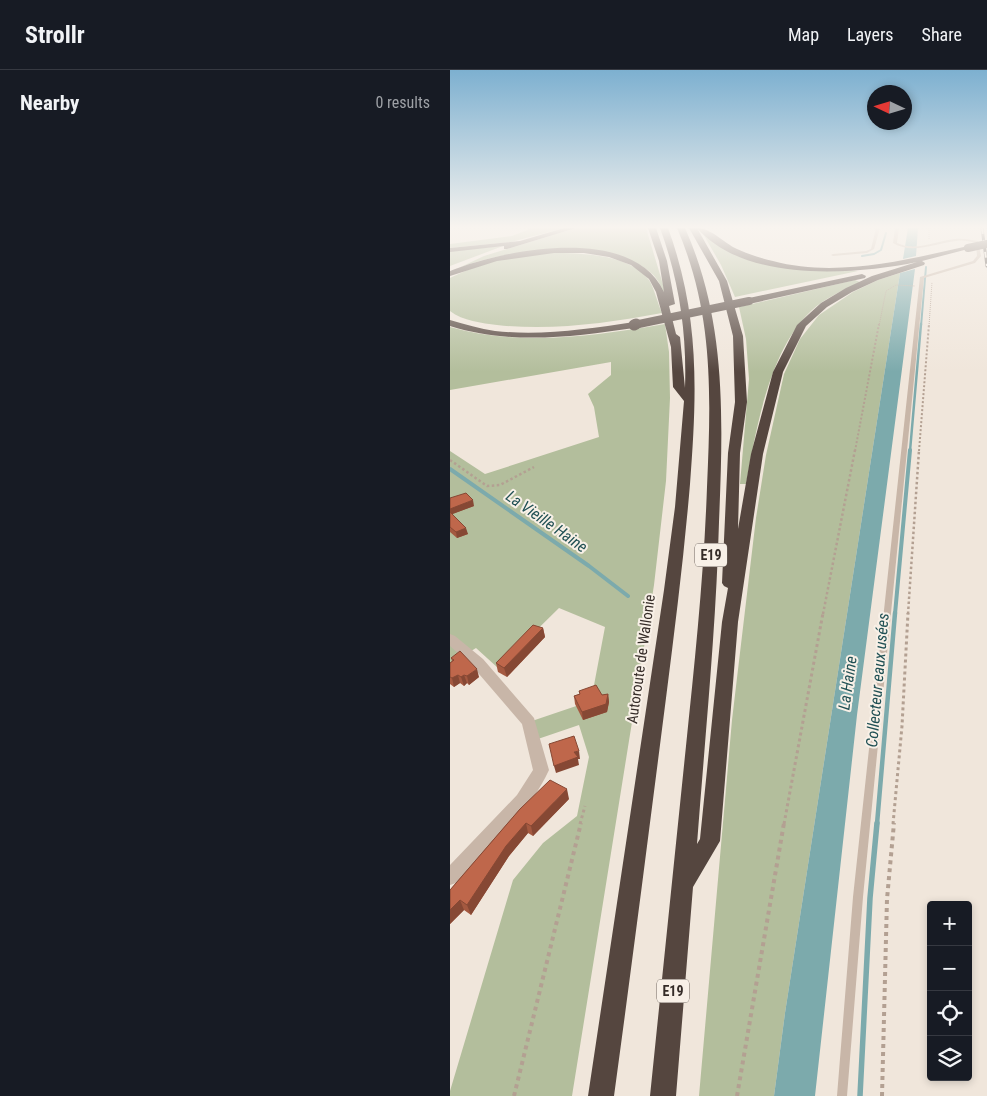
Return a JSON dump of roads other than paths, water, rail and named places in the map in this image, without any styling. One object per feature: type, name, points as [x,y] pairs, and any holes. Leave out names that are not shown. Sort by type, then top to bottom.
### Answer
[{"type":"highway","points":[[650,276],[653,278],[664,306],[675,346]]},
{"type":"highway","points":[[666,276],[670,294],[678,386],[690,401]]},
{"type":"highway","name":"Autoroute de Wallonie","points":[[601,1096],[679,540],[690,401],[689,346],[683,293],[679,276]]},
{"type":"highway","name":"E19","points":[[663,1096],[703,666],[713,530],[716,433],[714,362],[710,331],[699,276]]},
{"type":"highway","points":[[720,276],[733,312],[739,344],[741,402],[734,453],[729,582],[730,622]]},
{"type":"highway","points":[[748,300],[850,276]]},
{"type":"highway","points":[[450,323],[470,329],[492,332],[578,333],[634,324],[861,276]]},
{"type":"highway","points":[[682,886],[710,841],[730,622],[757,454],[772,393],[785,355],[802,325],[814,313],[837,296],[882,276]]},
{"type":"highway","points":[[450,317],[468,324],[514,330],[566,330],[634,324]]},
{"type":"street","points":[[450,639],[478,663],[529,722],[541,770],[523,800],[450,877]]},
{"type":"lane","points":[[842,1096],[858,897],[922,277],[926,276]]},
{"type":"water","name":"La Haine","points":[[900,276],[914,276],[857,715],[815,1096],[774,1096],[785,1013]]},
{"type":"waterway","name":"Collecteur eaux usées","points":[[921,326],[925,276]]},
{"type":"waterway","name":"Collecteur eaux usées","points":[[910,451],[921,324]]},
{"type":"waterway","name":"Collecteur eaux usées","points":[[895,614],[910,450]]},
{"type":"waterway","name":"La Vieille Haine","points":[[450,469],[589,566],[628,596]]},
{"type":"waterway","name":"Collecteur eaux usées","points":[[877,824],[895,613]]},
{"type":"waterway","name":"Collecteur eaux usées","points":[[860,1096],[870,898],[877,823]]}]
